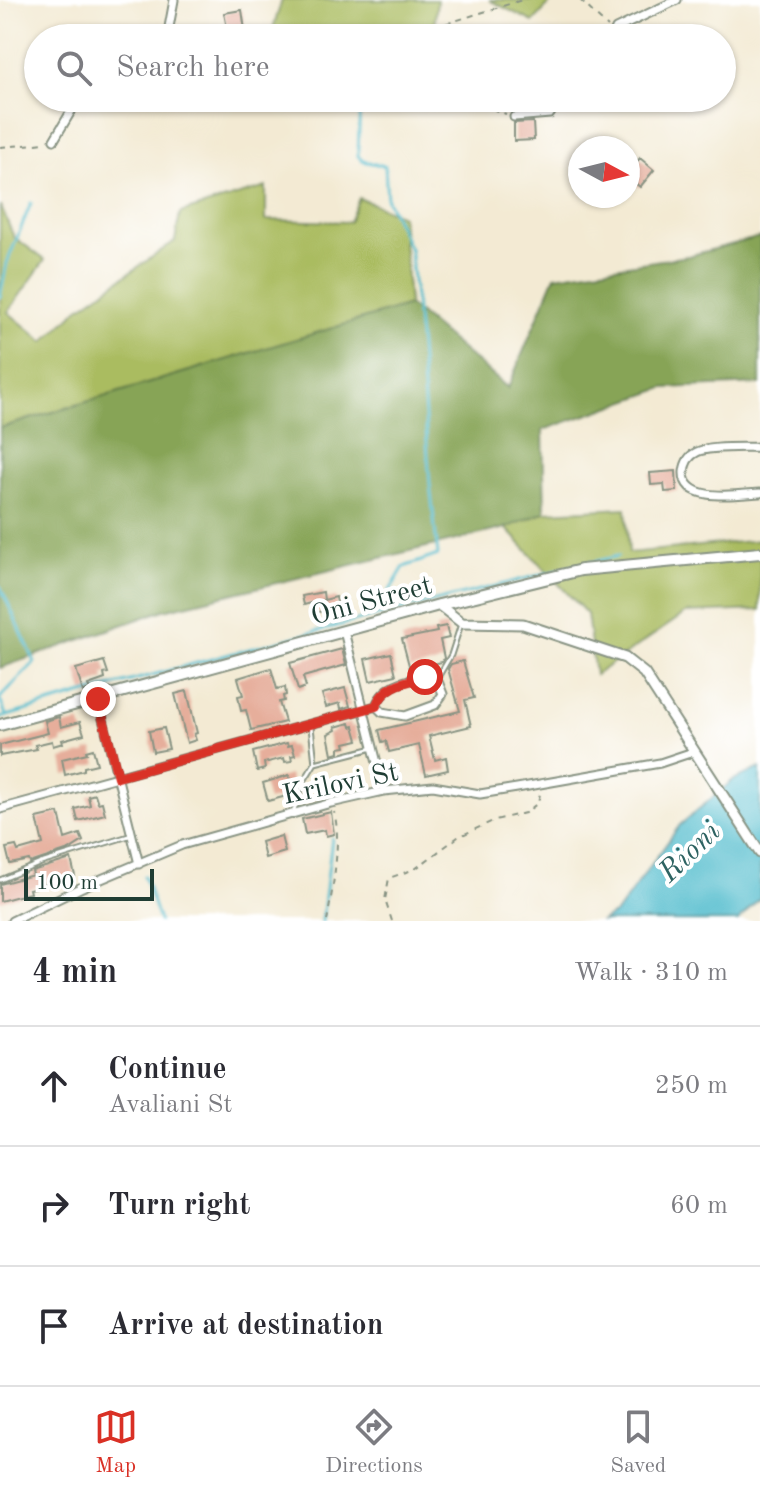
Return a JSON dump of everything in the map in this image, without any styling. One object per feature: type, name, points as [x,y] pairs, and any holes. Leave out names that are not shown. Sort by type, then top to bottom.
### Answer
[{"type":"main road","name":"Oni Street","points":[[0,725],[439,605],[581,570],[760,553]]},
{"type":"street","points":[[170,24],[174,0]]},
{"type":"street","points":[[627,24],[677,0]]},
{"type":"street","points":[[54,140],[71,112]]},
{"type":"street","points":[[514,117],[551,112]]},
{"type":"street","points":[[760,447],[697,452],[687,459],[684,470],[685,481],[691,490],[702,494],[760,493]]},
{"type":"street","points":[[439,605],[462,623],[523,624],[625,658],[644,673],[760,853]]},
{"type":"street","points":[[344,631],[384,791]]},
{"type":"street","points":[[425,677],[437,679],[443,694],[435,705],[405,716],[382,712],[376,706],[380,696],[396,684],[425,677]]},
{"type":"street","points":[[98,699],[139,864]]},
{"type":"street","points":[[0,809],[376,706]]},
{"type":"street","name":"Krilovi St","points":[[12,921],[182,845],[331,803],[384,791],[433,786],[480,794],[660,763],[693,752]]},
{"type":"lane","points":[[437,679],[451,655],[462,623]]},
{"type":"lane","points":[[293,814],[304,781],[315,763],[311,724]]},
{"type":"lane","points":[[315,763],[373,748]]},
{"type":"lane","points":[[0,880],[41,863],[132,835]]},
{"type":"path","points":[[447,24],[522,0]]},
{"type":"path","points":[[580,0],[604,24]]},
{"type":"path","points":[[500,112],[514,117]]},
{"type":"path","points":[[0,147],[45,144],[54,140]]},
{"type":"path","points":[[392,921],[385,900],[389,878],[415,869],[458,837],[495,820],[525,813],[538,803],[542,785]]},
{"type":"path","points":[[327,921],[336,857],[336,819],[331,803]]},
{"type":"green space","points":[[282,0],[437,0],[434,24],[274,24]]},
{"type":"green space","points":[[489,0],[553,0],[533,22]]},
{"type":"green space","points":[[266,187],[266,220],[349,222],[359,198],[402,216],[409,305],[0,428],[0,205],[14,237],[45,260],[8,312],[44,342],[78,309],[175,241],[180,213]]},
{"type":"green space","points":[[760,237],[760,384],[664,388],[543,430],[545,512],[506,528],[164,610],[0,668],[0,428],[409,305],[508,388],[555,276],[688,256]]},
{"type":"green space","points":[[626,508],[629,553],[760,540],[760,610],[686,613],[595,675],[587,614],[506,528],[545,512]]},
{"type":"water","name":"Rioni","points":[[760,768],[760,898],[738,921],[602,921],[617,912],[680,825],[733,780]]},
{"type":"building","points":[[242,10],[244,24],[226,24],[224,13]]},
{"type":"building","points":[[533,122],[534,140],[514,141],[514,123]]},
{"type":"building","points":[[640,158],[654,170],[640,187]]},
{"type":"building","points":[[676,471],[677,491],[665,492],[664,484],[651,485],[650,473]]},
{"type":"building","points":[[323,592],[324,600],[336,597],[338,608],[313,613],[311,603],[304,605],[302,596]]},
{"type":"building","points":[[446,626],[449,638],[440,640],[442,662],[410,669],[402,639],[437,632],[436,628]]},
{"type":"building","points":[[342,649],[346,665],[303,677],[306,687],[298,690],[290,663]]},
{"type":"building","points":[[391,653],[396,675],[370,681],[365,659]]},
{"type":"building","points":[[104,661],[108,673],[104,674],[105,679],[88,685],[90,690],[83,692],[76,669]]},
{"type":"building","points":[[463,661],[474,698],[465,700],[471,726],[429,736],[435,760],[446,757],[448,770],[426,775],[419,745],[389,752],[379,730],[460,711],[448,669],[451,664]]},
{"type":"building","points":[[271,668],[277,689],[285,687],[284,701],[279,702],[285,722],[251,730],[246,710],[241,711],[238,696],[243,695],[238,678]]},
{"type":"building","points":[[345,688],[350,706],[341,709],[340,703],[326,707],[322,694]]},
{"type":"building","points":[[187,691],[197,733],[194,734],[196,740],[187,743],[175,694]]},
{"type":"building","points":[[59,717],[61,727],[80,722],[84,734],[53,746],[52,741],[35,745],[37,749],[0,756],[0,745],[48,733],[45,721]]},
{"type":"building","points":[[350,723],[358,740],[345,743],[346,747],[332,754],[328,734],[336,730],[335,727]]},
{"type":"building","points":[[164,728],[169,749],[153,752],[149,731]]},
{"type":"building","points":[[287,743],[288,746],[292,745],[295,755],[291,756],[292,761],[285,762],[284,758],[264,763],[265,769],[257,771],[253,752]]},
{"type":"building","points":[[93,749],[97,764],[65,775],[62,759]]},
{"type":"building","points":[[289,775],[294,794],[268,801],[263,783]]},
{"type":"building","points":[[95,794],[98,803],[102,802],[105,814],[78,821],[75,809],[90,805],[88,796]]},
{"type":"building","points":[[331,812],[334,834],[326,836],[325,830],[305,834],[302,819]]},
{"type":"building","points":[[59,813],[65,839],[80,834],[83,841],[69,850],[30,863],[29,860],[10,864],[6,848],[16,846],[18,851],[43,844],[37,818]]},
{"type":"building","points":[[281,836],[285,852],[265,858],[261,842]]},
{"type":"building","points":[[71,859],[75,876],[45,882],[46,885],[29,889],[30,893],[0,901],[0,884],[33,875],[32,871]]},
{"type":"waterway","points":[[360,112],[358,156],[363,161],[385,166],[387,200],[410,249],[438,555],[404,567],[389,592],[395,610]]},
{"type":"waterway","points":[[0,297],[7,263],[31,203]]},
{"type":"waterway","points":[[0,718],[308,633],[618,556]]},
{"type":"waterway","points":[[0,586],[35,662],[0,698]]},
{"type":"waterway","points":[[0,700],[6,715]]},
{"type":"waterway","points":[[322,921],[332,838]]},
{"type":"waterway","points":[[144,876],[159,921]]},
{"type":"route","points":[[98,699],[118,777],[376,706],[380,696],[396,684],[425,677]]}]
